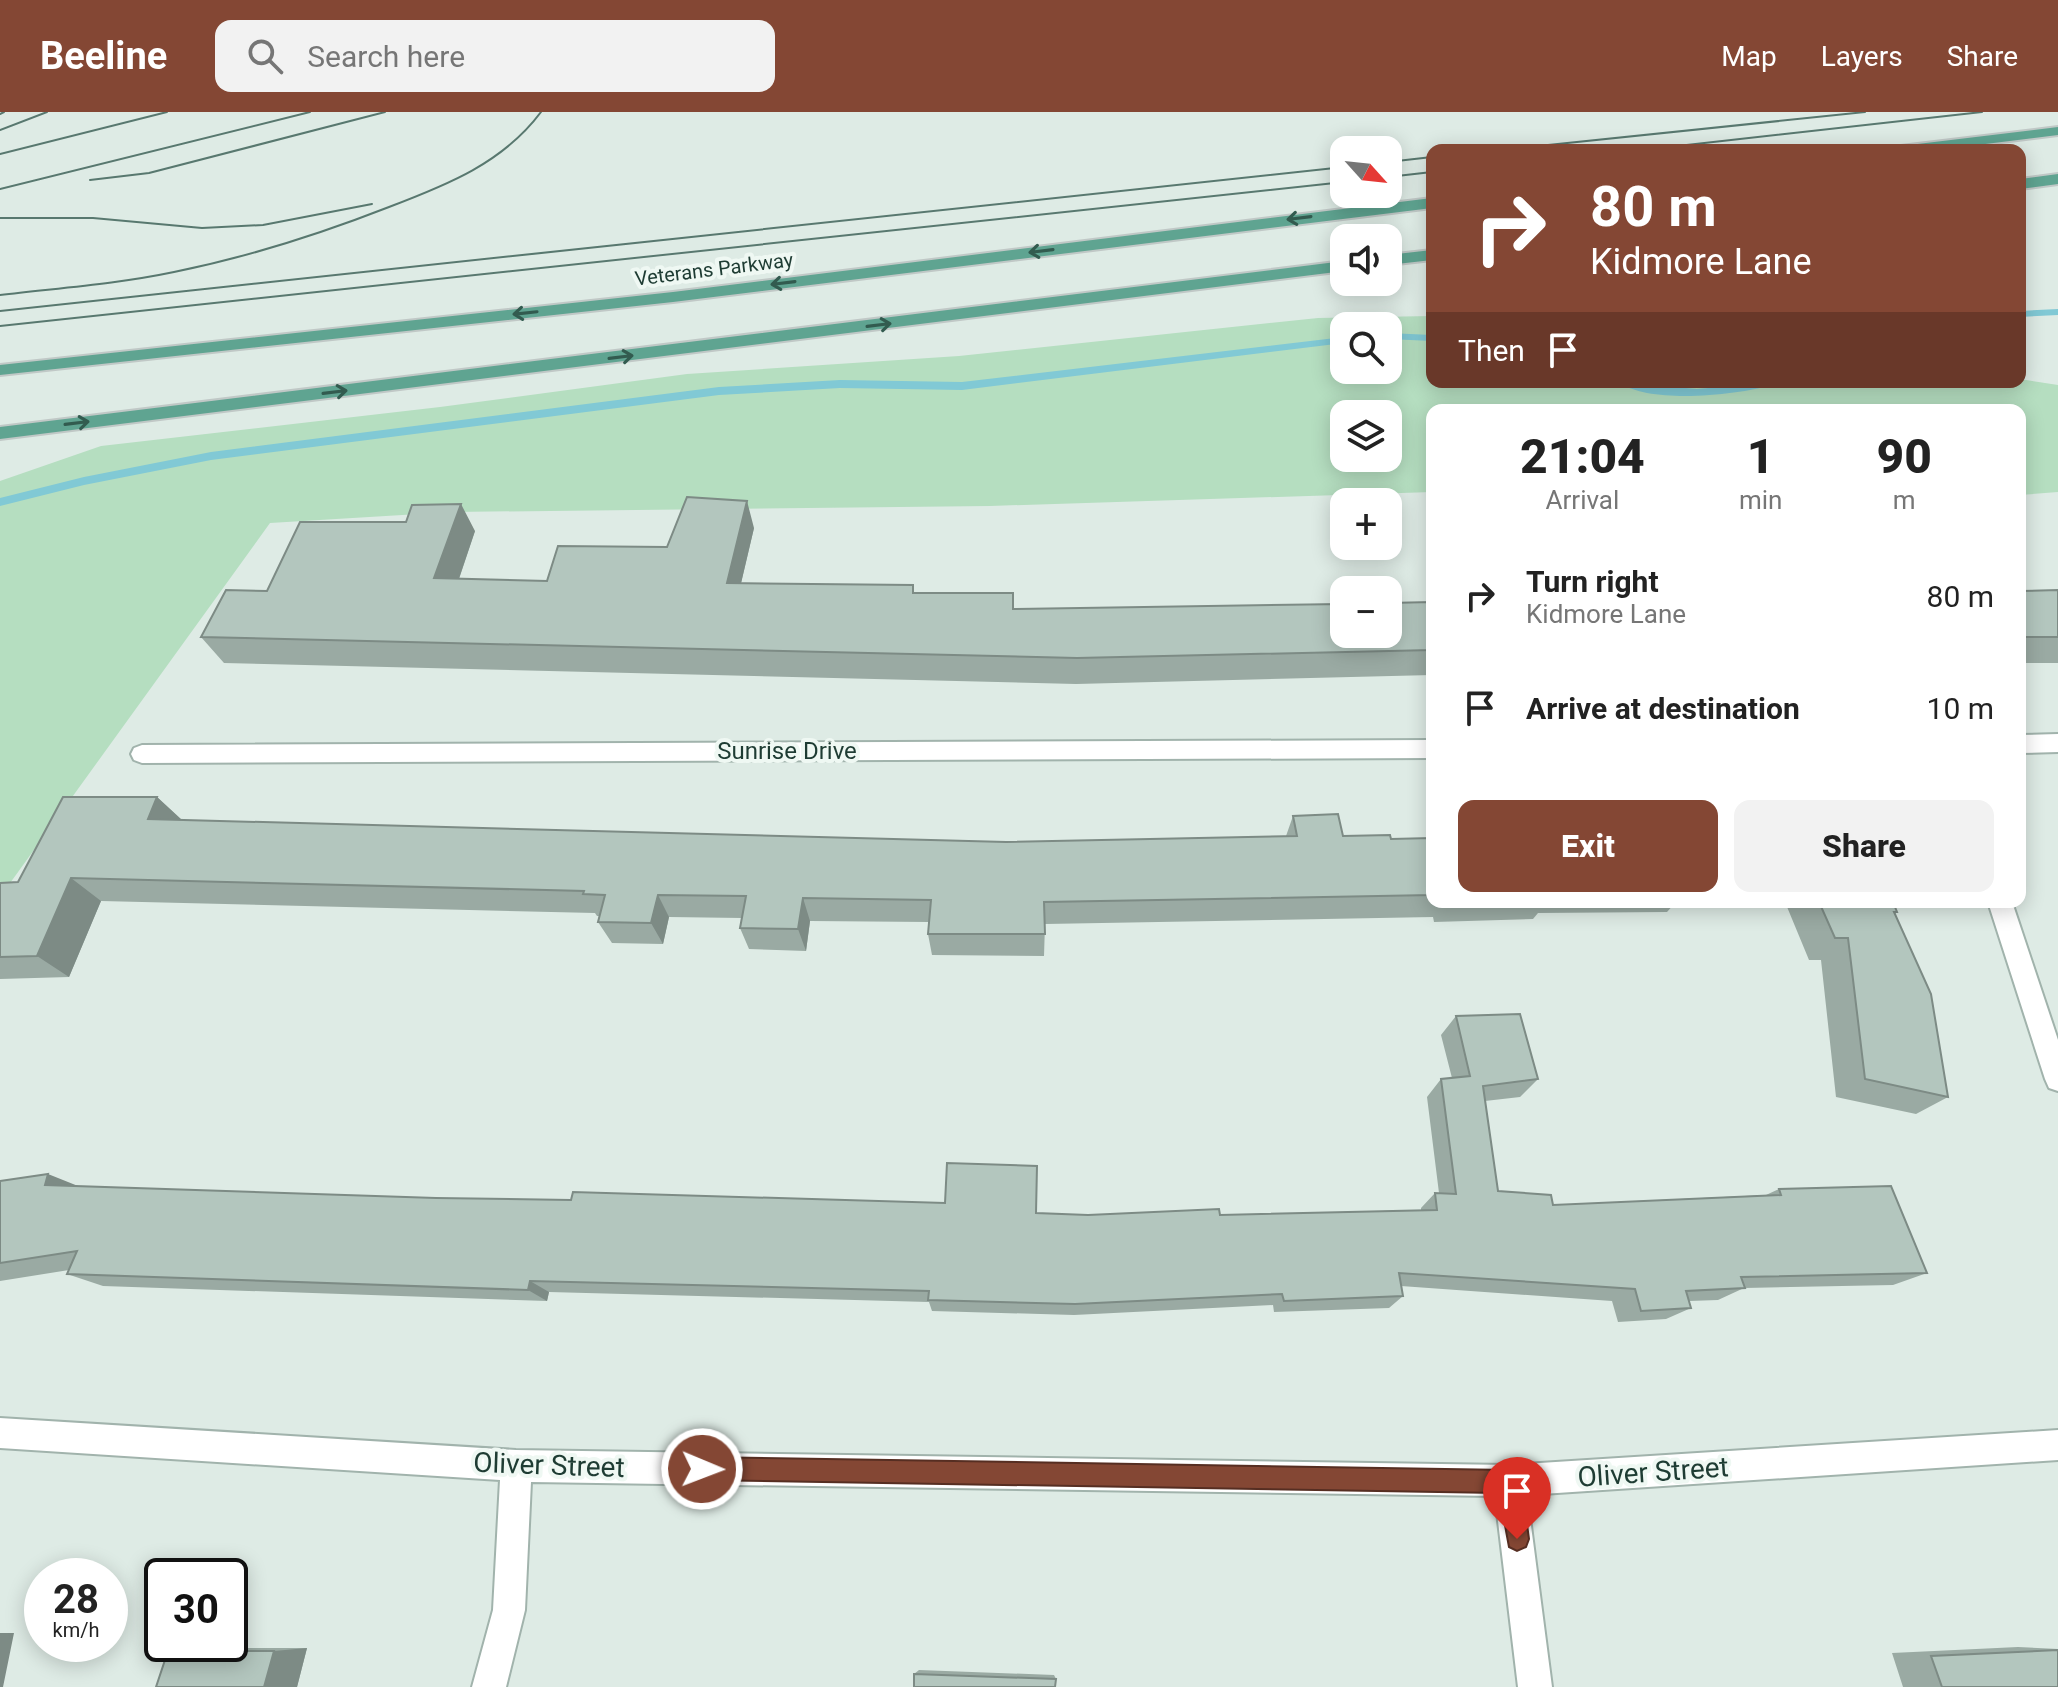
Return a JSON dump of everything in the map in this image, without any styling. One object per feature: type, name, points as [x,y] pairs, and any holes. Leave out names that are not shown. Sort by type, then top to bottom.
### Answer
[{"type":"main road","points":[[1951,144],[2058,131]]},
{"type":"main road","points":[[2026,183],[2058,179]]},
{"type":"main road","name":"Veterans Parkway","points":[[0,370],[673,297],[1426,204]]},
{"type":"main road","points":[[1402,258],[1426,256]]},
{"type":"main road","points":[[0,433],[1330,268]]},
{"type":"street","points":[[2026,744],[2058,743]]},
{"type":"street","name":"Sunrise Drive","points":[[142,754],[1426,749]]},
{"type":"street","points":[[2002,908],[2058,1079]]},
{"type":"street","name":"Oliver Street","points":[[0,1433],[516,1466],[1509,1481],[2058,1445]]},
{"type":"street","points":[[489,1687],[509,1610],[516,1466]]},
{"type":"street","points":[[1509,1481],[1535,1687]]},
{"type":"green space","points":[[1426,316],[1426,388],[2026,388],[2026,380],[2058,385],[2058,492],[2026,495],[2026,404],[1426,404],[1426,492],[1402,493],[1402,488],[1330,488],[1330,495],[990,506],[452,512],[270,523],[0,897],[0,481],[101,446],[440,407],[687,374],[959,356],[1330,318],[1330,384],[1402,384],[1402,317]]},
{"type":"building","points":[[687,497],[747,501],[727,583],[913,585],[913,593],[1013,593],[1013,609],[1330,604],[1330,648],[1402,648],[1402,603],[1426,602],[1426,650],[1077,658],[201,637],[226,590],[267,591],[300,522],[406,522],[412,505],[461,504],[434,578],[547,581],[558,546],[667,547]]},
{"type":"building","points":[[2058,590],[2058,637],[2026,637],[2026,591]]},
{"type":"building","points":[[63,797],[157,797],[148,819],[1006,842],[1297,836],[1293,816],[1338,814],[1343,836],[1426,838],[1426,895],[1044,902],[1045,934],[928,934],[931,900],[803,898],[798,929],[740,928],[746,896],[658,895],[651,923],[598,922],[605,895],[583,894],[584,891],[71,878],[37,956],[0,957],[0,883],[18,882]]},
{"type":"building","points":[[1822,908],[1895,908],[1897,912],[1894,912],[1931,994],[1948,1097],[1865,1079],[1848,938],[1835,938]]},
{"type":"building","points":[[1520,1014],[1538,1079],[1483,1086],[1498,1191],[1551,1195],[1553,1205],[1781,1195],[1779,1189],[1891,1186],[1927,1273],[1741,1277],[1745,1288],[1686,1291],[1691,1308],[1641,1311],[1635,1289],[1399,1273],[1403,1296],[1284,1301],[1282,1294],[1075,1304],[928,1300],[929,1291],[530,1281],[528,1290],[67,1274],[77,1251],[0,1263],[0,1181],[48,1174],[45,1185],[436,1198],[571,1200],[573,1192],[945,1203],[947,1163],[1037,1166],[1036,1213],[1088,1215],[1219,1209],[1220,1215],[1437,1210],[1435,1193],[1456,1194],[1441,1079],[1470,1076],[1456,1016]]},
{"type":"building","points":[[2058,1650],[2058,1687],[1942,1687],[1931,1656]]},
{"type":"building","points":[[248,1651],[274,1651],[264,1687],[156,1687],[164,1662],[248,1662]]},
{"type":"building","points":[[914,1674],[1056,1679],[1055,1687],[914,1687]]},
{"type":"waterway","points":[[2026,314],[2058,312]]},
{"type":"waterway","points":[[1402,337],[1426,338]]},
{"type":"waterway","points":[[0,502],[84,481],[211,456],[719,391],[840,384],[962,386],[1330,342]]},
{"type":"waterway","points":[[1651,388],[1678,392],[1745,388]]},
{"type":"tram line","points":[[0,114],[4,112]]},
{"type":"tram line","points":[[0,130],[47,112]]},
{"type":"tram line","points":[[0,154],[167,112]]},
{"type":"tram line","points":[[0,189],[310,112]]},
{"type":"tram line","points":[[90,180],[149,173],[385,112]]},
{"type":"tram line","points":[[0,295],[153,276],[256,252],[310,235],[453,181],[492,159],[526,130],[541,112]]},
{"type":"tram line","points":[[1558,144],[1865,112]]},
{"type":"tram line","points":[[1696,144],[1982,112]]},
{"type":"tram line","points":[[1402,160],[1426,158]]},
{"type":"tram line","points":[[0,311],[1330,168]]},
{"type":"tram line","points":[[1402,175],[1426,173]]},
{"type":"tram line","points":[[0,326],[1330,184]]},
{"type":"tram line","points":[[0,218],[93,218],[202,228],[263,225],[372,204]]},
{"type":"route","points":[[702,1469],[1509,1481],[1517,1539]]}]
